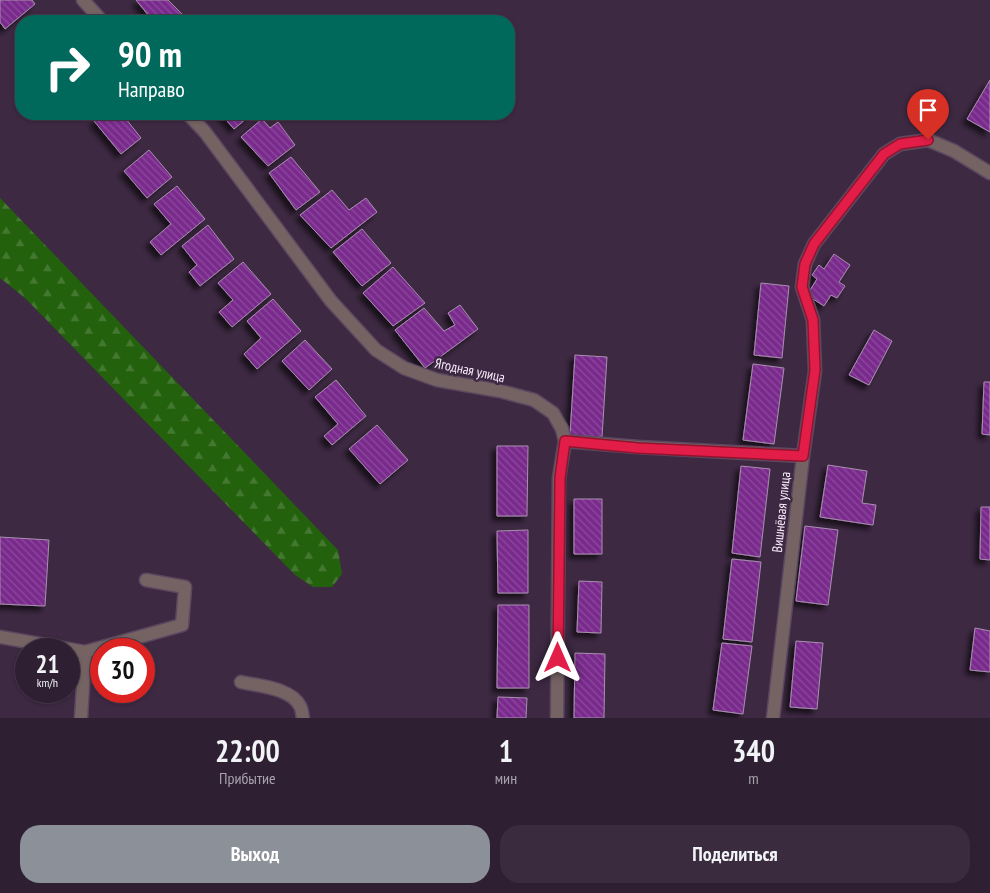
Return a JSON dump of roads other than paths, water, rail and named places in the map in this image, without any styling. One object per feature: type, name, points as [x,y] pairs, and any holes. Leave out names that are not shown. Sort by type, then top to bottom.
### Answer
[{"type":"street","points":[[83,0],[97,15]]},
{"type":"street","name":"Ягодная улица","points":[[194,120],[205,132],[331,301],[376,350],[404,368],[437,380],[500,391],[534,400],[553,413],[562,429],[565,441],[560,478],[557,718]]},
{"type":"street","name":"Вишнёвая улица","points":[[773,718],[803,456],[815,370],[813,320],[802,287],[805,264],[814,244],[884,154],[900,144],[928,140],[954,151],[990,174]]},
{"type":"street","points":[[565,441],[638,448],[803,456]]},
{"type":"street","points":[[80,651],[85,652],[182,625],[185,587],[146,580]]},
{"type":"street","points":[[0,637],[15,640]]},
{"type":"street","points":[[81,718],[85,652]]},
{"type":"street","points":[[241,682],[282,692],[294,698],[300,706],[303,718]]}]
